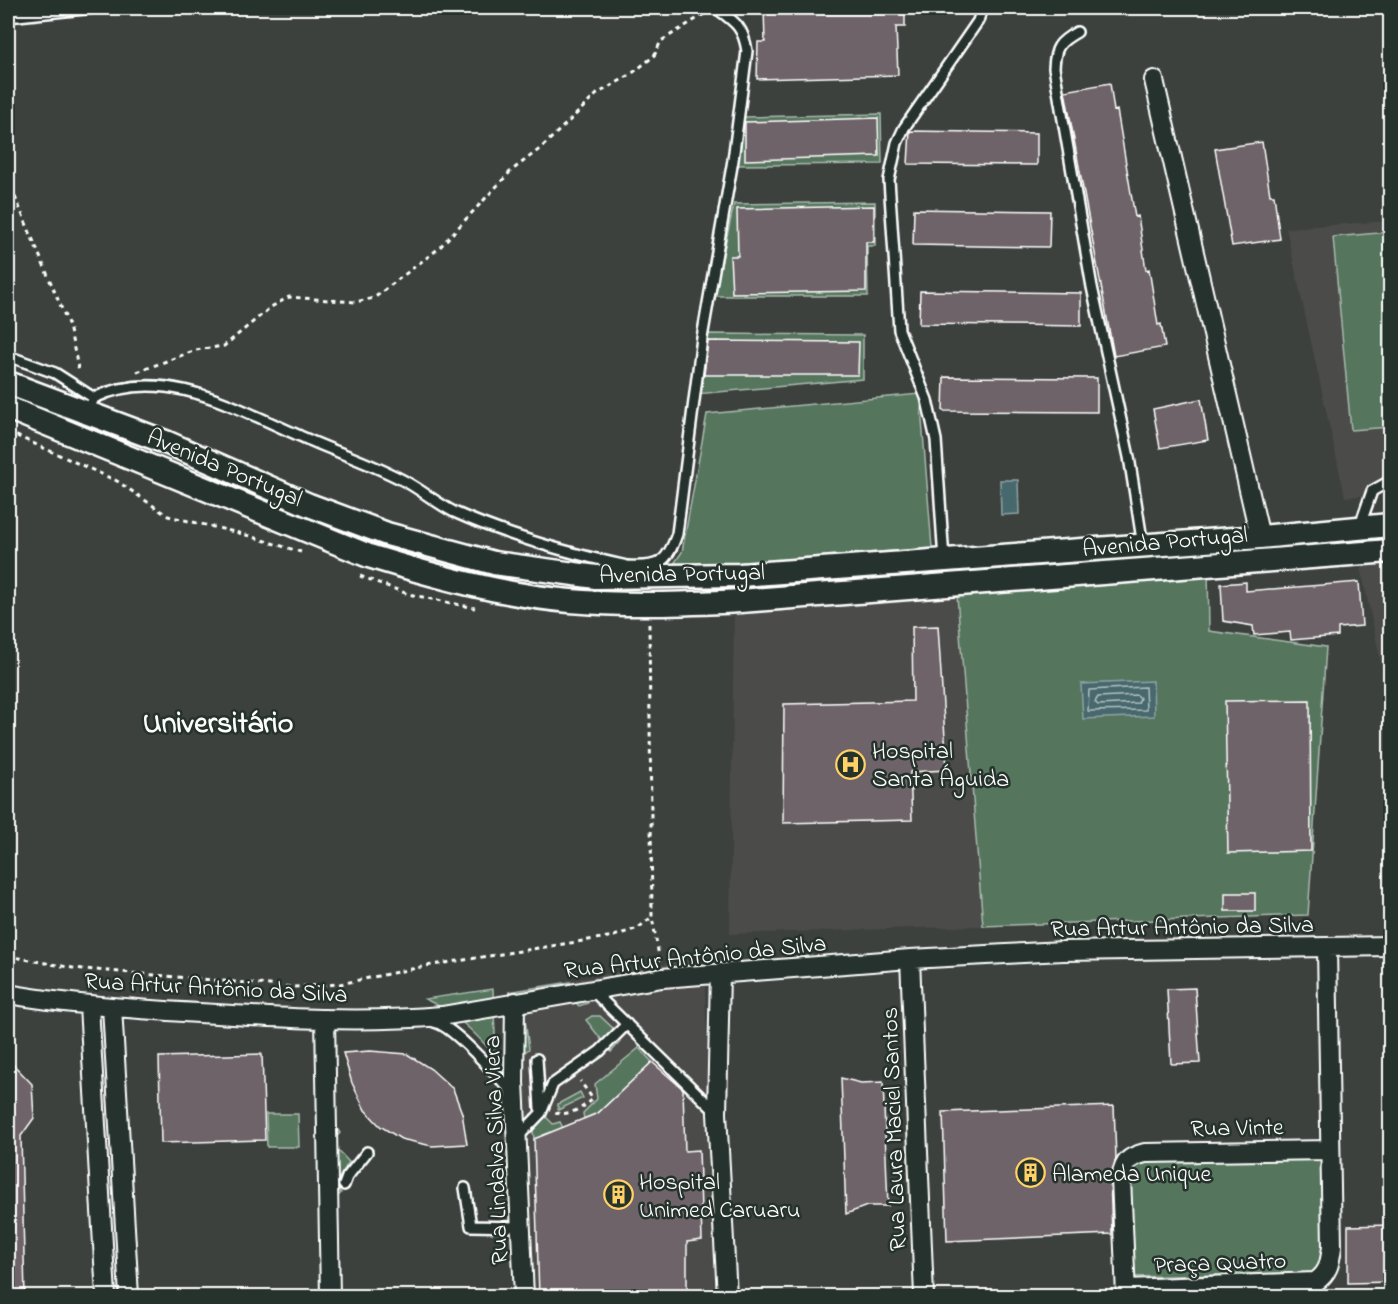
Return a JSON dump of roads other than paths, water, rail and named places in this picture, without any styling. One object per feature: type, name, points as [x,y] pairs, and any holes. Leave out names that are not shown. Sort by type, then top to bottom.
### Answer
[{"type":"street","points":[[1154,80],[1260,537]]},
{"type":"street","name":"Avenida Portugal","points":[[8,383],[91,405],[168,443],[309,505],[387,534],[494,563],[596,577],[656,578],[740,575],[1143,546],[1390,525]]},
{"type":"street","name":"Avenida Portugal","points":[[8,408],[369,556],[430,574],[525,595],[570,601],[641,604],[740,601],[1390,551]]},
{"type":"street","points":[[525,595],[531,569]]},
{"type":"street","name":"Rua Artur Antônio da Silva","points":[[8,994],[112,1007],[325,1020],[408,1019],[662,978],[720,973],[910,959],[1063,951],[1390,946]]},
{"type":"street","points":[[1327,948],[1330,1150]]},
{"type":"street","name":"Rua Laura Maciel Santos","points":[[910,959],[924,1296]]},
{"type":"street","points":[[720,973],[717,1113],[727,1296]]},
{"type":"street","name":"Rua Lindalva Silva Viera","points":[[515,1002],[515,1096],[524,1296]]},
{"type":"street","points":[[89,1005],[106,1296]]},
{"type":"street","points":[[112,1007],[129,1296]]},
{"type":"street","points":[[325,1020],[330,1296]]},
{"type":"street","name":"Rua Vinte","points":[[1126,1293],[1121,1178],[1123,1166],[1128,1158],[1145,1153],[1330,1150]]},
{"type":"street","name":"Praça Quatro","points":[[1126,1293],[1315,1282],[1324,1276],[1330,1264],[1330,1150]]},
{"type":"lane","points":[[8,17],[94,8]]},
{"type":"lane","points":[[8,356],[55,373],[84,391],[91,405],[106,392],[136,386],[167,386],[213,398],[407,482],[453,511],[533,543],[627,566],[643,567],[664,561],[671,552],[677,534],[702,338],[733,160],[747,51],[744,33],[736,23],[715,8]]},
{"type":"lane","points":[[944,560],[936,440],[927,400],[899,330],[889,180],[897,143],[904,128],[978,21],[982,8]]},
{"type":"lane","points":[[1077,32],[1063,40],[1055,49],[1054,68],[1092,287],[1129,458],[1143,546]]},
{"type":"lane","points":[[1359,528],[1372,491],[1390,481]]},
{"type":"lane","points":[[592,989],[717,1113]]},
{"type":"lane","points":[[408,1019],[440,1023],[474,1052],[515,1096]]},
{"type":"lane","points":[[518,1137],[540,1113],[553,1084],[600,1051],[627,1024]]},
{"type":"lane","points":[[537,1059],[540,1113]]},
{"type":"lane","points":[[344,1185],[347,1177],[367,1152]]},
{"type":"lane","points":[[465,1188],[471,1226],[521,1227]]},
{"type":"water","points":[[1000,480],[1018,480],[1019,514],[1001,515]]},
{"type":"water","points":[[1153,681],[1154,716],[1083,719],[1081,684]]},
{"type":"place","name":"Hospital Santa Águida","points":[[851,764]]},
{"type":"place","name":"Alameda Unique","points":[[1031,1173]]},
{"type":"place","name":"Hospital Unimed Caruaru","points":[[618,1195]]},
{"type":"district","name":"Universitário","points":[[218,722]]}]
